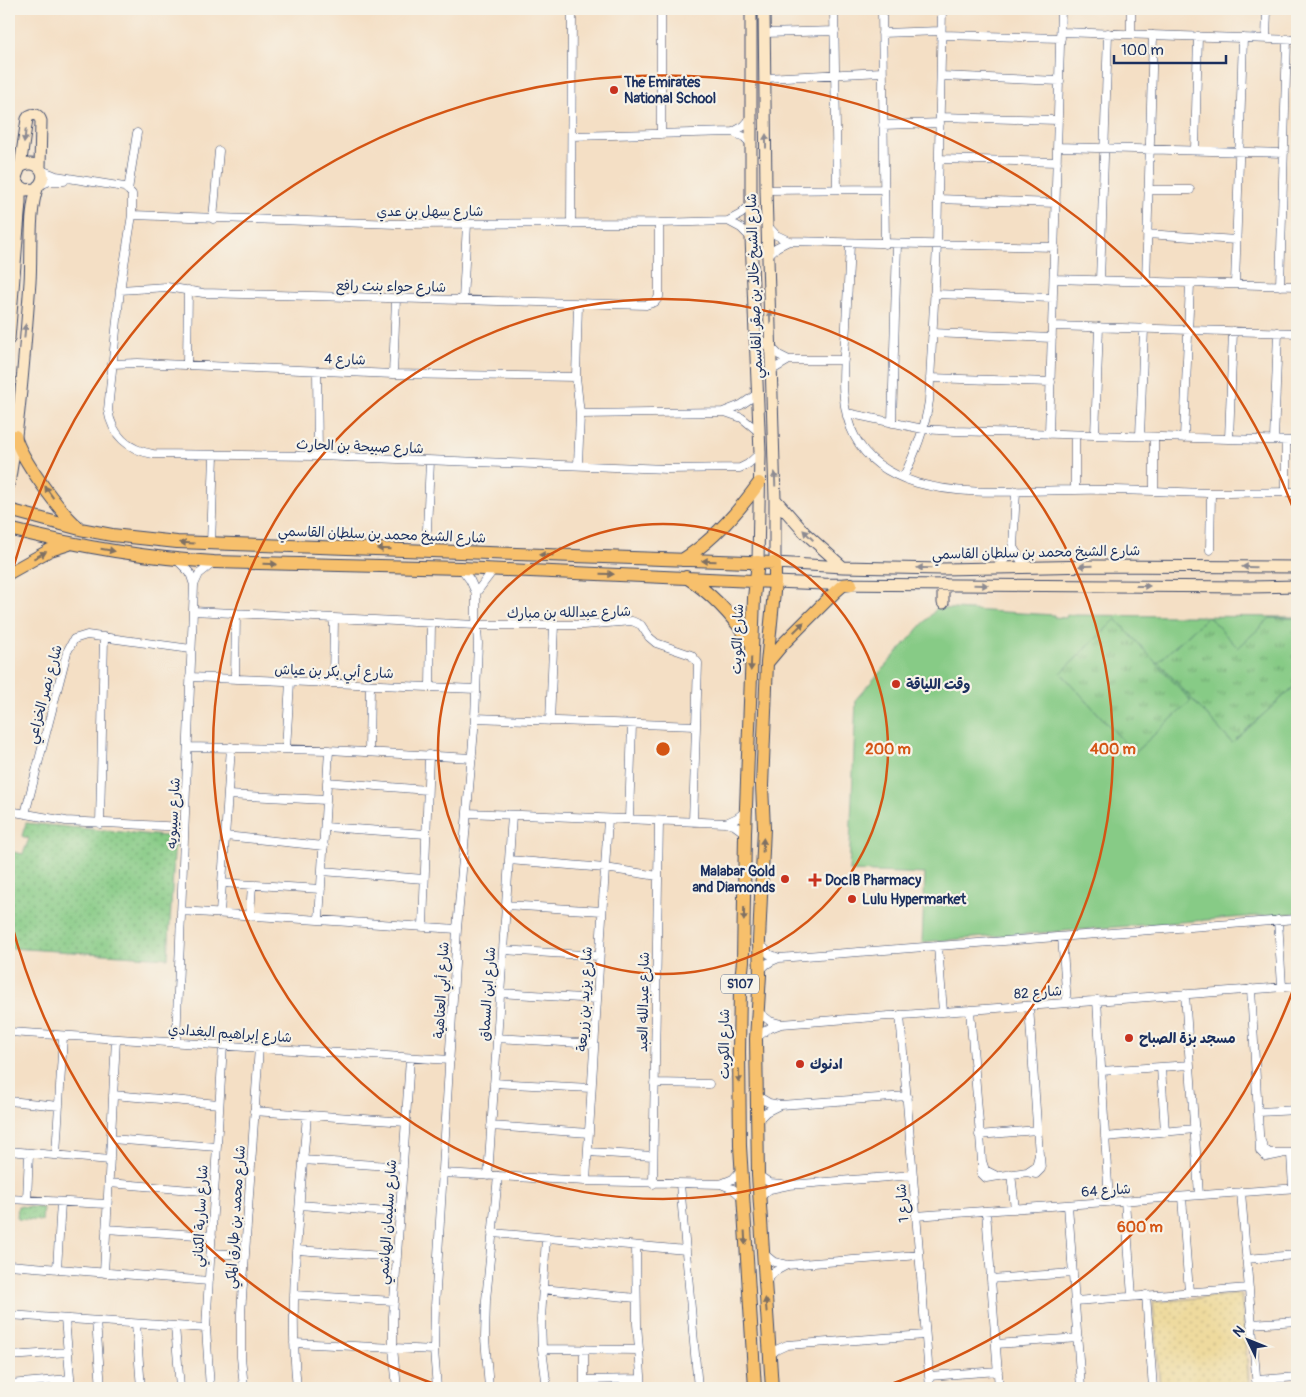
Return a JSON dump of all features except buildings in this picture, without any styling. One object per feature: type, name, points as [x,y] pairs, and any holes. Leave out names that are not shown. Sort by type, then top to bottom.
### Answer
[{"type":"main road","name":"شارع الشيخ خالد بن صقر القاسمي","points":[[751,9],[751,238],[760,453],[758,562]]},
{"type":"main road","name":"شارع الشيخ خالد بن صقر القاسمي","points":[[764,9],[766,224],[772,370],[775,563]]},
{"type":"main road","points":[[751,75],[756,99],[762,101],[766,97]]},
{"type":"main road","points":[[9,339],[12,269],[20,202],[19,185],[16,178],[20,167],[27,120],[29,116],[35,114],[41,121],[40,169],[43,179],[33,206],[30,279],[9,484]]},
{"type":"main road","points":[[20,167],[30,163],[40,169]]},
{"type":"main road","points":[[19,185],[26,190],[39,186]]},
{"type":"main road","points":[[15,436],[22,453],[58,505],[80,529]]},
{"type":"main road","points":[[682,560],[705,545],[759,483]]},
{"type":"main road","points":[[775,499],[806,533],[843,567]]},
{"type":"main road","name":"شارع الشيخ محمد بن سلطان القاسمي","points":[[9,510],[80,529],[145,539],[211,544],[758,562],[843,567],[995,569],[1131,566],[1297,568]]},
{"type":"main road","points":[[9,530],[120,552],[176,560],[214,562],[494,569],[851,584],[1297,586]]},
{"type":"main road","points":[[9,573],[50,550],[74,543]]},
{"type":"main road","name":"شارع الكويت","points":[[755,1388],[740,1146],[739,1021],[743,961],[745,833],[752,644],[758,562]]},
{"type":"main road","points":[[774,582],[775,563]]},
{"type":"main road","points":[[686,577],[704,589],[723,608],[752,644]]},
{"type":"main road","name":"S107","points":[[772,1388],[759,1198],[756,1038],[760,975],[758,941],[764,828],[762,786],[767,663],[774,582]]},
{"type":"main road","points":[[767,663],[782,644],[831,596],[843,585],[851,584]]},
{"type":"main road","points":[[942,584],[943,603]]},
{"type":"main road","points":[[740,1146],[744,1142],[749,1144],[752,1163],[758,1175]]},
{"type":"main road","points":[[750,1319],[758,1343],[763,1388]]},
{"type":"street","points":[[571,224],[572,9]]},
{"type":"street","points":[[661,9],[661,134]]},
{"type":"street","points":[[834,9],[837,189]]},
{"type":"street","points":[[882,9],[885,244]]},
{"type":"street","points":[[903,478],[924,429],[929,401],[937,245],[942,9]]},
{"type":"street","points":[[1049,434],[1061,9]]},
{"type":"street","points":[[1131,9],[1131,34]]},
{"type":"street","points":[[1266,39],[1267,9]]},
{"type":"street","points":[[765,32],[835,31]]},
{"type":"street","points":[[882,33],[1131,34],[1297,40]]},
{"type":"street","points":[[1100,281],[1108,34]]},
{"type":"street","points":[[1146,282],[1153,35]]},
{"type":"street","points":[[1195,150],[1198,36]]},
{"type":"street","points":[[1235,284],[1243,38]]},
{"type":"street","points":[[1280,286],[1287,39]]},
{"type":"street","points":[[766,78],[882,72]]},
{"type":"street","points":[[941,76],[1060,81]]},
{"type":"street","points":[[733,132],[744,126],[752,117]]},
{"type":"street","points":[[883,125],[940,120],[1058,120]]},
{"type":"street","points":[[572,136],[733,132],[744,137],[752,145]]},
{"type":"street","points":[[128,190],[137,133]]},
{"type":"street","points":[[1058,147],[1284,153]]},
{"type":"street","points":[[214,219],[219,151]]},
{"type":"street","points":[[939,159],[1057,162]]},
{"type":"street","points":[[40,169],[52,175],[119,186],[128,190],[133,199],[112,364]]},
{"type":"street","points":[[39,186],[54,181],[81,181]]},
{"type":"street","points":[[766,190],[884,189]]},
{"type":"street","points":[[1148,190],[1190,190]]},
{"type":"street","points":[[938,199],[1056,203]]},
{"type":"street","points":[[728,222],[741,214],[751,204]]},
{"type":"street","name":"شارع سهل بن عدي","points":[[132,216],[354,224],[728,222]]},
{"type":"street","points":[[728,222],[741,228],[751,238]]},
{"type":"street","name":"شارع حواء بنت رافع","points":[[120,290],[158,287],[203,293],[646,305],[655,302],[659,297],[659,223]]},
{"type":"street","points":[[464,300],[467,224]]},
{"type":"street","points":[[766,224],[776,235],[789,241],[1055,248]]},
{"type":"street","points":[[1147,234],[1236,240]]},
{"type":"street","points":[[768,256],[777,247],[789,241]]},
{"type":"street","points":[[850,243],[844,360],[846,413],[855,437],[870,458],[886,470],[918,483],[949,488],[1016,491],[1297,492]]},
{"type":"street","points":[[892,423],[897,244]]},
{"type":"street","points":[[1054,280],[1297,286]]},
{"type":"street","points":[[1184,438],[1190,283]]},
{"type":"street","points":[[187,365],[188,290]]},
{"type":"street","points":[[934,294],[1053,298]]},
{"type":"street","points":[[393,374],[396,299]]},
{"type":"street","points":[[578,304],[576,378],[580,414],[578,465]]},
{"type":"street","points":[[1052,326],[1297,333]]},
{"type":"street","points":[[1095,436],[1099,327]]},
{"type":"street","points":[[1140,436],[1144,328]]},
{"type":"street","points":[[1230,439],[1234,331]]},
{"type":"street","points":[[1274,440],[1278,332]]},
{"type":"street","points":[[932,333],[1052,338]]},
{"type":"street","points":[[771,347],[779,355],[789,360],[844,360]]},
{"type":"street","points":[[772,370],[789,360]]},
{"type":"street","name":"شارع 4","points":[[112,364],[187,365],[393,374],[576,378]]},
{"type":"street","name":"شارع صبيحة بن الحارث","points":[[112,364],[108,410],[112,425],[124,442],[142,452],[153,454],[318,456],[667,469],[735,468],[748,464],[760,453]]},
{"type":"street","points":[[317,371],[318,456]]},
{"type":"street","points":[[930,378],[1051,382]]},
{"type":"street","points":[[723,412],[741,405],[757,394]]},
{"type":"street","points":[[580,414],[723,412],[742,418],[759,432]]},
{"type":"street","points":[[846,413],[924,429],[986,433],[1297,441]]},
{"type":"street","points":[[1075,435],[1075,490]]},
{"type":"street","points":[[1154,437],[1154,491]]},
{"type":"street","points":[[1286,441],[1286,492]]},
{"type":"street","points":[[211,544],[214,455]]},
{"type":"street","points":[[427,530],[430,460]]},
{"type":"street","points":[[995,569],[1013,547],[1016,491]]},
{"type":"street","points":[[1210,493],[1210,550]]},
{"type":"street","points":[[1013,547],[1020,559],[1030,568]]},
{"type":"street","points":[[176,560],[190,573],[194,585]]},
{"type":"street","points":[[194,585],[203,569],[214,562]]},
{"type":"street","name":"شارع أبي العتاهية","points":[[437,1388],[434,1350],[435,1307],[457,929],[475,718],[478,643],[476,593],[470,580],[461,568]]},
{"type":"street","points":[[476,593],[494,569]]},
{"type":"street","name":"شارع سيبويه","points":[[176,1042],[194,585]]},
{"type":"street","name":"شارع عبدالله بن مبارك","points":[[193,611],[476,625],[583,625],[632,621],[641,625],[649,638],[656,643],[694,657],[699,667],[693,822]]},
{"type":"street","points":[[235,679],[236,613]]},
{"type":"street","points":[[333,683],[334,618]]},
{"type":"street","points":[[430,687],[431,622]]},
{"type":"street","points":[[550,720],[554,625]]},
{"type":"street","name":"شارع نصر الخزاعي","points":[[25,814],[68,647],[74,639],[82,636],[104,637],[191,649]]},
{"type":"street","points":[[100,824],[104,637]]},
{"type":"street","name":"شارع أبي بكر بن عياش","points":[[190,678],[476,689]]},
{"type":"street","points":[[286,749],[290,682]]},
{"type":"street","points":[[369,752],[370,685]]},
{"type":"street","points":[[475,718],[696,726]]},
{"type":"street","points":[[629,819],[632,724]]},
{"type":"street","points":[[188,747],[329,750],[472,758]]},
{"type":"street","points":[[220,913],[231,747]]},
{"type":"street","points":[[320,920],[329,750]]},
{"type":"street","points":[[423,927],[429,755]]},
{"type":"street","points":[[328,782],[427,790]]},
{"type":"street","points":[[228,795],[326,800]]},
{"type":"street","points":[[726,824],[746,810]]},
{"type":"street","points":[[9,828],[11,811],[66,821],[184,827]]},
{"type":"street","points":[[467,813],[726,824],[734,826],[745,833]]},
{"type":"street","name":"شارع ابن السماق","points":[[488,1176],[512,814]]},
{"type":"street","name":"شارع يزيد بن زريعة","points":[[586,1181],[608,818]]},
{"type":"street","name":"شارع عبدالله العبد","points":[[653,1184],[659,821]]},
{"type":"street","points":[[325,827],[426,834]]},
{"type":"street","points":[[225,836],[324,846]]},
{"type":"street","points":[[509,860],[605,868],[658,876]]},
{"type":"street","points":[[322,871],[424,879]]},
{"type":"street","points":[[222,883],[321,889]]},
{"type":"street","points":[[250,915],[252,885]]},
{"type":"street","points":[[506,904],[602,911]]},
{"type":"street","points":[[181,911],[457,929]]},
{"type":"street","points":[[760,975],[761,969],[779,958],[1297,919]]},
{"type":"street","points":[[1278,920],[1282,987]]},
{"type":"street","points":[[1062,937],[1067,1003]]},
{"type":"street","points":[[758,941],[764,950],[779,958]]},
{"type":"street","points":[[938,946],[943,1012]]},
{"type":"street","points":[[503,950],[600,956]]},
{"type":"street","name":"شارع 82","points":[[756,1038],[768,1029],[781,1024],[1297,986]]},
{"type":"street","points":[[1251,989],[1260,1141],[1268,1152],[1294,1153],[1295,1188]]},
{"type":"street","points":[[500,994],[597,999]]},
{"type":"street","points":[[1185,994],[1200,1195]]},
{"type":"street","points":[[1098,1000],[1109,1202]]},
{"type":"street","points":[[970,1010],[982,1161],[980,1170],[986,1178],[995,1175],[1027,1172],[1036,1174],[1040,1171],[1042,1164],[1039,1155],[1029,1006]]},
{"type":"street","points":[[757,1011],[765,1018],[781,1024]]},
{"type":"street","name":"شارع 1","points":[[900,1015],[930,1388]]},
{"type":"street","name":"شارع إبراهيم البغدادي","points":[[9,1032],[450,1060]]},
{"type":"street","points":[[56,1155],[63,1036]]},
{"type":"street","points":[[497,1038],[594,1044]]},
{"type":"street","points":[[104,1273],[116,1039]]},
{"type":"street","name":"شارع سارية الكناني","points":[[210,1388],[206,1328],[222,1045]]},
{"type":"street","name":"شارع محمد بن طارق المكي","points":[[244,1388],[241,1335],[259,1047]]},
{"type":"street","name":"شارع سليمان الهاشمي","points":[[397,1388],[393,1348],[394,1301],[410,1058]]},
{"type":"street","points":[[1101,1071],[1190,1065]]},
{"type":"street","points":[[1161,1067],[1165,1132]]},
{"type":"street","points":[[654,1082],[709,1084]]},
{"type":"street","points":[[494,1083],[591,1088]]},
{"type":"street","points":[[113,1095],[219,1104]]},
{"type":"street","points":[[757,1096],[769,1104],[780,1105],[907,1096]]},
{"type":"street","points":[[9,1101],[59,1106]]},
{"type":"street","points":[[757,1121],[766,1112],[780,1105]]},
{"type":"street","points":[[1258,1112],[1297,1110]]},
{"type":"street","points":[[254,1112],[406,1122]]},
{"type":"street","points":[[297,1388],[294,1343],[294,1295],[307,1115]]},
{"type":"street","points":[[491,1126],[589,1133]]},
{"type":"street","points":[[1105,1137],[1195,1129]]},
{"type":"street","points":[[980,1135],[1037,1130]]},
{"type":"street","points":[[111,1139],[217,1147]]},
{"type":"street","points":[[9,1151],[110,1160]]},
{"type":"street","points":[[588,1152],[653,1156]]},
{"type":"street","points":[[27,1200],[29,1153]]},
{"type":"street","points":[[303,1160],[403,1167]]},
{"type":"street","points":[[721,1184],[732,1179],[742,1170]]},
{"type":"street","points":[[443,1173],[653,1184],[721,1184],[733,1189],[743,1198]]},
{"type":"street","points":[[1011,1174],[1014,1209]]},
{"type":"street","points":[[758,1175],[770,1183],[789,1185]]},
{"type":"street","points":[[759,1198],[770,1189],[789,1185],[913,1175]]},
{"type":"street","points":[[490,1388],[485,1319],[498,1176]]},
{"type":"street","points":[[109,1183],[214,1192]]},
{"type":"street","points":[[680,1184],[698,1388]]},
{"type":"street","name":"شارع 64","points":[[916,1216],[1295,1188]]},
{"type":"street","points":[[1241,1192],[1256,1384],[1297,1377]]},
{"type":"street","points":[[1182,1197],[1189,1292]]},
{"type":"street","points":[[9,1198],[107,1204]]},
{"type":"street","points":[[1125,1201],[1132,1296]]},
{"type":"street","points":[[57,1269],[61,1202]]},
{"type":"street","points":[[300,1205],[400,1213]]},
{"type":"street","points":[[1068,1205],[1081,1388]]},
{"type":"street","points":[[986,1211],[999,1388]]},
{"type":"street","points":[[106,1229],[212,1236]]},
{"type":"street","points":[[492,1233],[686,1250]]},
{"type":"street","points":[[546,1238],[541,1319],[542,1349],[547,1388]]},
{"type":"street","points":[[636,1246],[636,1298],[642,1388]]},
{"type":"street","points":[[297,1250],[397,1258]]},
{"type":"street","points":[[210,1253],[245,1255]]},
{"type":"street","points":[[763,1253],[774,1262],[787,1265],[919,1255]]},
{"type":"street","points":[[1246,1259],[1297,1255]]},
{"type":"street","points":[[9,1265],[209,1281]]},
{"type":"street","points":[[764,1284],[774,1272],[787,1265]]},
{"type":"street","points":[[991,1279],[1073,1273]]},
{"type":"street","points":[[1075,1301],[1249,1288]]},
{"type":"street","points":[[542,1289],[636,1298]]},
{"type":"street","points":[[294,1295],[394,1301]]},
{"type":"street","points":[[1146,1295],[1153,1388]]},
{"type":"street","points":[[9,1315],[206,1328]]},
{"type":"street","points":[[65,1319],[71,1388]]},
{"type":"street","points":[[96,1321],[101,1388]]},
{"type":"street","points":[[1251,1324],[1297,1321]]},
{"type":"street","points":[[136,1324],[141,1388]]},
{"type":"street","points":[[175,1326],[180,1388]]},
{"type":"street","points":[[769,1332],[776,1341],[787,1345]]},
{"type":"street","points":[[770,1356],[779,1348],[787,1345],[925,1335]]},
{"type":"street","points":[[996,1344],[1078,1338]]},
{"type":"street","points":[[294,1343],[434,1350]]},
{"type":"street","points":[[542,1349],[639,1350]]},
{"type":"street","points":[[584,1349],[584,1384],[642,1378]]},
{"type":"street","points":[[9,1356],[68,1352]]},
{"type":"street","points":[[929,1376],[998,1371]]},
{"type":"street","points":[[9,1384],[70,1378]]},
{"type":"green space","points":[[937,608],[1054,615],[1054,617],[1066,618],[1067,615],[1208,616],[1158,662],[1232,743],[1297,684],[1297,913],[922,942],[925,874],[849,871],[856,699]],"holes":[[[1116,619],[1191,701],[1134,753],[1061,673]]]},
{"type":"green space","points":[[1208,616],[1238,647],[1270,618],[1297,618],[1297,684],[1232,743],[1158,662]]},
{"type":"green space","points":[[1208,616],[1297,617],[1270,618],[1238,648]]},
{"type":"green space","points":[[1116,619],[1192,701],[1134,753],[1061,673]]},
{"type":"green space","points":[[26,823],[175,837],[168,958],[9,948],[9,873],[13,852],[23,854],[29,839],[22,836]]},
{"type":"green space","points":[[18,1206],[43,1208],[42,1221],[17,1219]]},
{"type":"sand","points":[[1241,1294],[1249,1384],[1200,1388],[1160,1388],[1153,1302]]},
{"type":"place","name":"The Emirates National School","points":[[614,90]]},
{"type":"place","name":"وقت اللياقة","points":[[896,684]]},
{"type":"place","name":"Malabar Gold and Diamonds","points":[[785,879]]},
{"type":"place","name":"DocIB Pharmacy","points":[[815,880]]},
{"type":"place","name":"Lulu Hypermarket","points":[[852,899]]},
{"type":"place","name":"مسجد بزة الصباح","points":[[1129,1038]]},
{"type":"place","name":"ادنوك","points":[[800,1064]]}]
